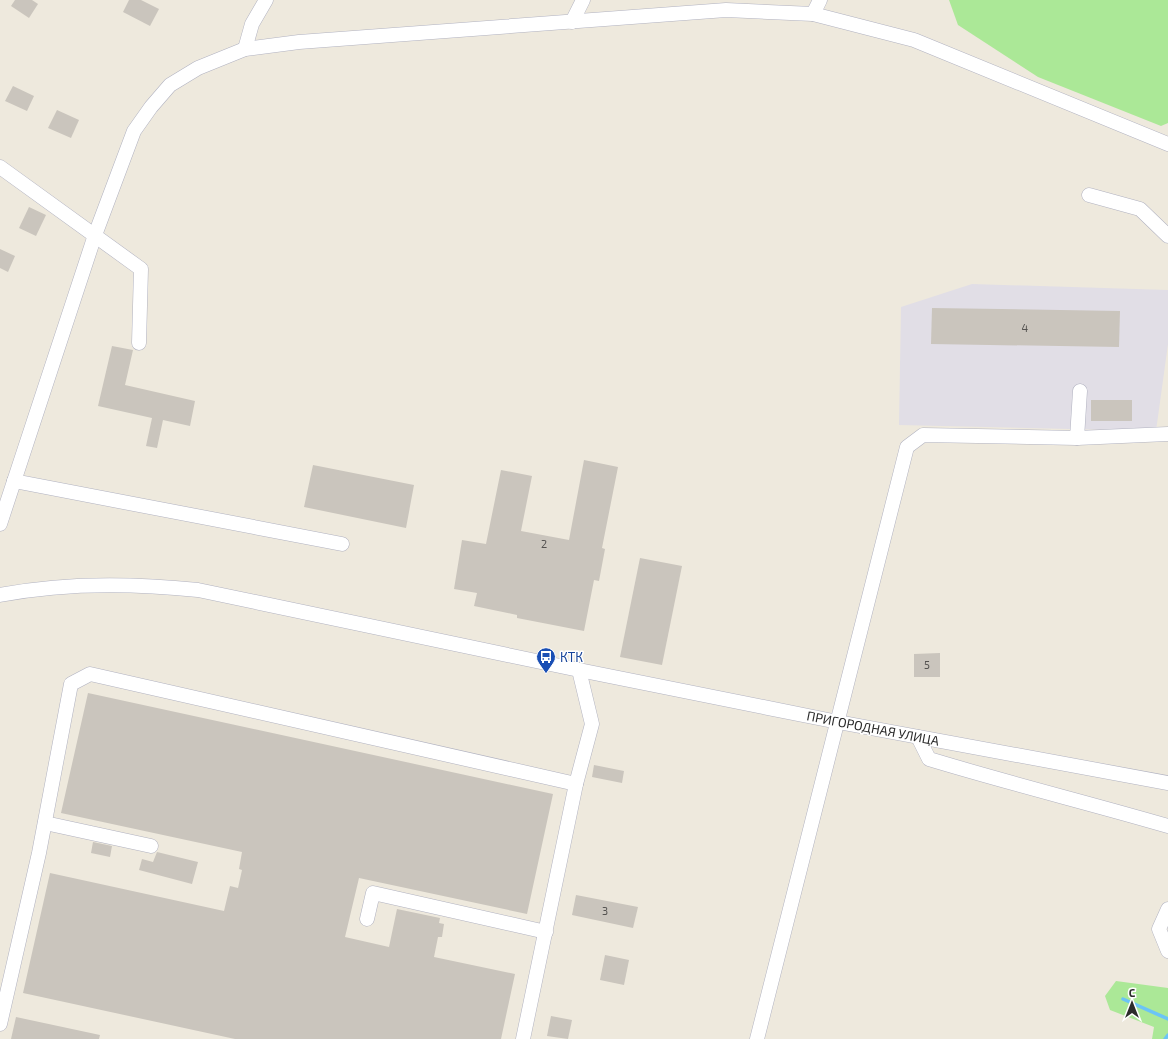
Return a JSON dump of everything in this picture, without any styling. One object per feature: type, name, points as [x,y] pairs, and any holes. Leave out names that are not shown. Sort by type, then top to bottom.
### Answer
[{"type":"street","points":[[245,49],[252,24],[266,0]]},
{"type":"street","points":[[572,22],[584,0]]},
{"type":"street","points":[[813,14],[820,0]]},
{"type":"street","points":[[0,524],[95,235],[134,131],[151,107],[170,85],[192,71],[245,49],[299,42],[726,10],[813,14],[914,40],[1168,144]]},
{"type":"street","points":[[0,167],[141,268],[139,344]]},
{"type":"street","points":[[1089,194],[1140,209],[1168,236]]},
{"type":"street","points":[[1077,438],[1080,391]]},
{"type":"street","points":[[757,1039],[907,447],[923,435],[1077,438],[1168,434]]},
{"type":"street","points":[[14,481],[342,544]]},
{"type":"street","name":"ПРИГОРОДНАЯ УЛИЦА","points":[[0,595],[50,588],[101,584],[152,585],[198,590],[579,670],[838,722],[1168,783]]},
{"type":"street","points":[[523,1039],[576,784],[592,724],[579,670]]},
{"type":"street","points":[[0,1024],[44,823],[71,684],[90,674],[576,784]]},
{"type":"street","points":[[918,737],[929,759],[999,780],[1098,805],[1168,826]]},
{"type":"street","points":[[44,823],[151,846]]},
{"type":"street","points":[[367,919],[373,893],[546,932]]},
{"type":"street","points":[[1168,909],[1159,929],[1168,951]]},
{"type":"shaded area","points":[[972,284],[1168,290],[1168,344],[1156,431],[899,425],[901,307]]},
{"type":"green space","points":[[949,0],[1168,0],[1168,123],[1161,126],[1038,77],[958,25]]},
{"type":"green space","points":[[1116,981],[1168,988],[1168,1039],[1152,1039],[1154,1027],[1110,1010],[1105,996]]},
{"type":"building","points":[[15,0],[32,0],[38,4],[29,18],[11,6]]},
{"type":"building","points":[[129,0],[141,0],[159,9],[150,26],[123,12]]},
{"type":"building","points":[[13,86],[34,96],[27,111],[5,101]]},
{"type":"building","points":[[57,110],[79,120],[71,138],[48,128]]},
{"type":"building","points":[[29,207],[46,215],[36,236],[19,228]]},
{"type":"building","points":[[0,249],[15,256],[8,272],[0,268]]},
{"type":"building","points":[[932,308],[1120,311],[1119,347],[931,344]]},
{"type":"building","points":[[112,346],[133,350],[125,385],[195,401],[190,426],[163,420],[157,448],[146,446],[152,418],[98,406]]},
{"type":"building","points":[[1091,400],[1132,400],[1132,421],[1091,421]]},
{"type":"building","points":[[584,460],[618,467],[602,548],[605,549],[599,581],[594,580],[584,631],[517,618],[517,615],[474,606],[477,593],[454,589],[462,540],[486,544],[501,470],[532,476],[521,531],[569,540]]},
{"type":"building","points":[[313,465],[414,485],[406,528],[304,507]]},
{"type":"building","points":[[640,558],[682,566],[662,665],[620,657]]},
{"type":"building","points":[[940,653],[940,677],[914,677],[914,654]]},
{"type":"building","points":[[88,693],[553,794],[527,914],[359,878],[345,937],[389,947],[397,909],[440,918],[439,923],[444,924],[442,937],[438,937],[434,957],[515,974],[501,1039],[235,1039],[23,993],[50,873],[224,911],[230,886],[238,888],[242,870],[239,869],[242,852],[61,813]]},
{"type":"building","points":[[594,765],[624,771],[622,783],[592,777]]},
{"type":"building","points":[[93,842],[112,846],[110,857],[91,853]]},
{"type":"building","points":[[157,852],[198,862],[192,884],[139,870],[142,859],[153,862]]},
{"type":"building","points":[[576,895],[638,907],[633,928],[572,915]]},
{"type":"building","points":[[605,955],[629,960],[624,985],[600,980]]},
{"type":"building","points":[[551,1016],[572,1020],[568,1039],[547,1036]]},
{"type":"building","points":[[16,1017],[100,1035],[99,1039],[11,1039]]},
{"type":"waterway","points":[[1123,999],[1168,1019]]},
{"type":"waterway","points":[[1165,1039],[1168,1035]]},
{"type":"place","name":"КТК","points":[[546,674]]}]
